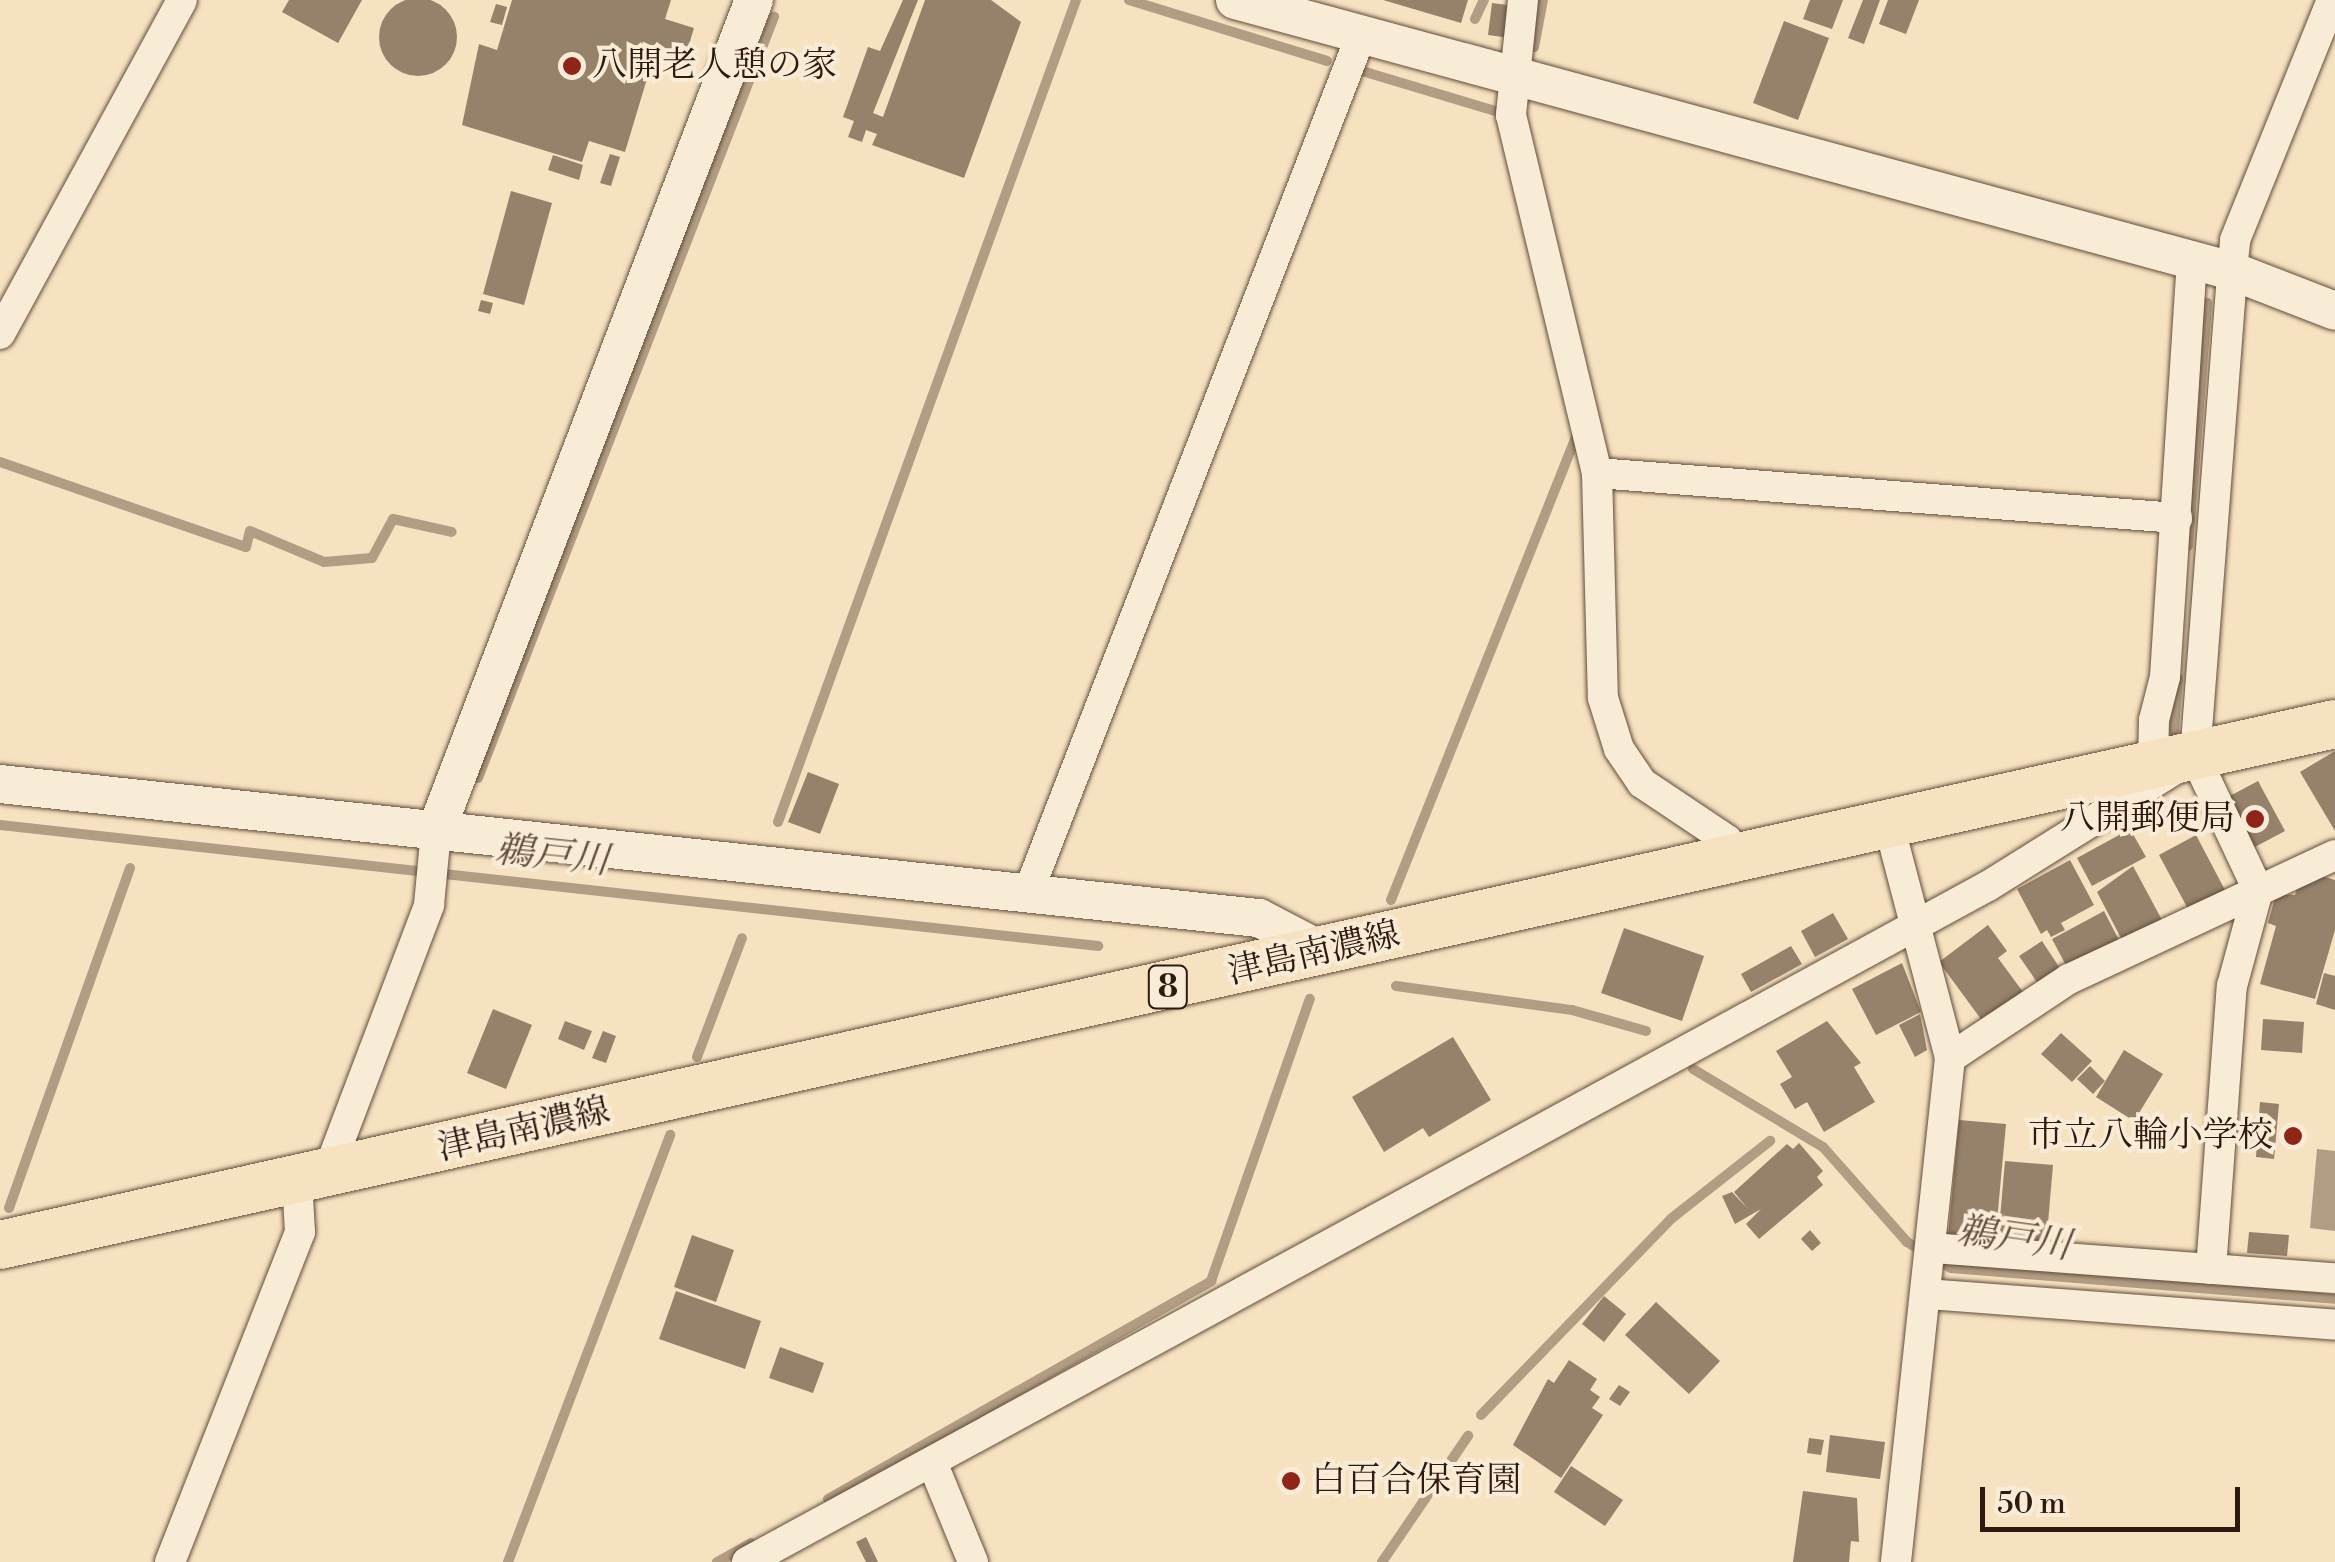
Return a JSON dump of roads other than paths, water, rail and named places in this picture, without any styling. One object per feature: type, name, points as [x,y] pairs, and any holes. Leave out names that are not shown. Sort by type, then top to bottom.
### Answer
[{"type":"main road","name":"津島南濃線","points":[[0,1245],[2335,724]]},
{"type":"street","points":[[0,334],[182,0]]},
{"type":"street","points":[[170,1562],[300,1232],[312,1177],[430,896],[435,842],[754,0]]},
{"type":"street","points":[[1522,0],[1514,139],[1597,474],[1603,698],[1619,750],[1642,783],[1727,840],[1738,858]]},
{"type":"street","points":[[747,1562],[1914,921],[1988,886],[2174,761],[2235,240],[2332,0]]},
{"type":"street","points":[[1239,1],[1360,38],[2232,271],[2335,311]]},
{"type":"street","points":[[1028,893],[1360,38]]},
{"type":"street","points":[[2192,261],[2177,518],[2174,761],[2258,890],[2232,986],[2212,1269]]},
{"type":"street","points":[[1597,474],[2177,518]]},
{"type":"street","points":[[0,784],[435,842],[1028,893],[1259,918],[1324,952]]},
{"type":"street","points":[[1889,825],[1950,1058],[1896,1562]]},
{"type":"street","points":[[1950,1058],[2069,979],[2335,855]]},
{"type":"street","points":[[1932,1248],[2335,1278]]},
{"type":"street","points":[[1927,1286],[2335,1325]]},
{"type":"street","points":[[932,1462],[973,1562]]},
{"type":"waterway","points":[[778,822],[1076,0]]},
{"type":"waterway","points":[[1129,0],[1327,61]]},
{"type":"waterway","points":[[1475,19],[1484,0]]},
{"type":"waterway","points":[[1534,47],[1543,0]]},
{"type":"waterway","points":[[478,778],[774,17]]},
{"type":"waterway","points":[[1362,71],[1502,113],[1503,120]]},
{"type":"waterway","points":[[2188,546],[2207,303]]},
{"type":"waterway","points":[[1391,900],[1578,432]]},
{"type":"waterway","points":[[0,462],[246,547],[250,531],[324,562],[372,558],[393,519],[452,532]]},
{"type":"waterway","points":[[2174,730],[2178,678]]},
{"type":"waterway","name":"鵜戸川","points":[[0,825],[1098,946]]},
{"type":"waterway","points":[[9,1208],[130,868]]},
{"type":"waterway","points":[[697,1057],[742,938]]},
{"type":"waterway","name":"鵜戸川","points":[[1396,986],[1572,1010],[1646,1031]]},
{"type":"waterway","points":[[828,1499],[1211,1281],[1310,999]]},
{"type":"waterway","name":"鵜戸川","points":[[1693,1069],[1823,1147],[1907,1242],[1951,1268],[2335,1299]]},
{"type":"waterway","points":[[508,1562],[670,1135]]},
{"type":"waterway","points":[[1481,1415],[1672,1218],[1770,1141]]},
{"type":"waterway","points":[[1382,1562],[1468,1436]]},
{"type":"waterway","points":[[717,1562],[751,1543]]},
{"type":"place","name":"八開老人憩の家","points":[[572,66]]},
{"type":"place","name":"八開郵便局","points":[[2255,819]]},
{"type":"place","name":"市立八輪小学校","points":[[2293,1136]]},
{"type":"place","name":"白百合保育園","points":[[1291,1481]]}]
